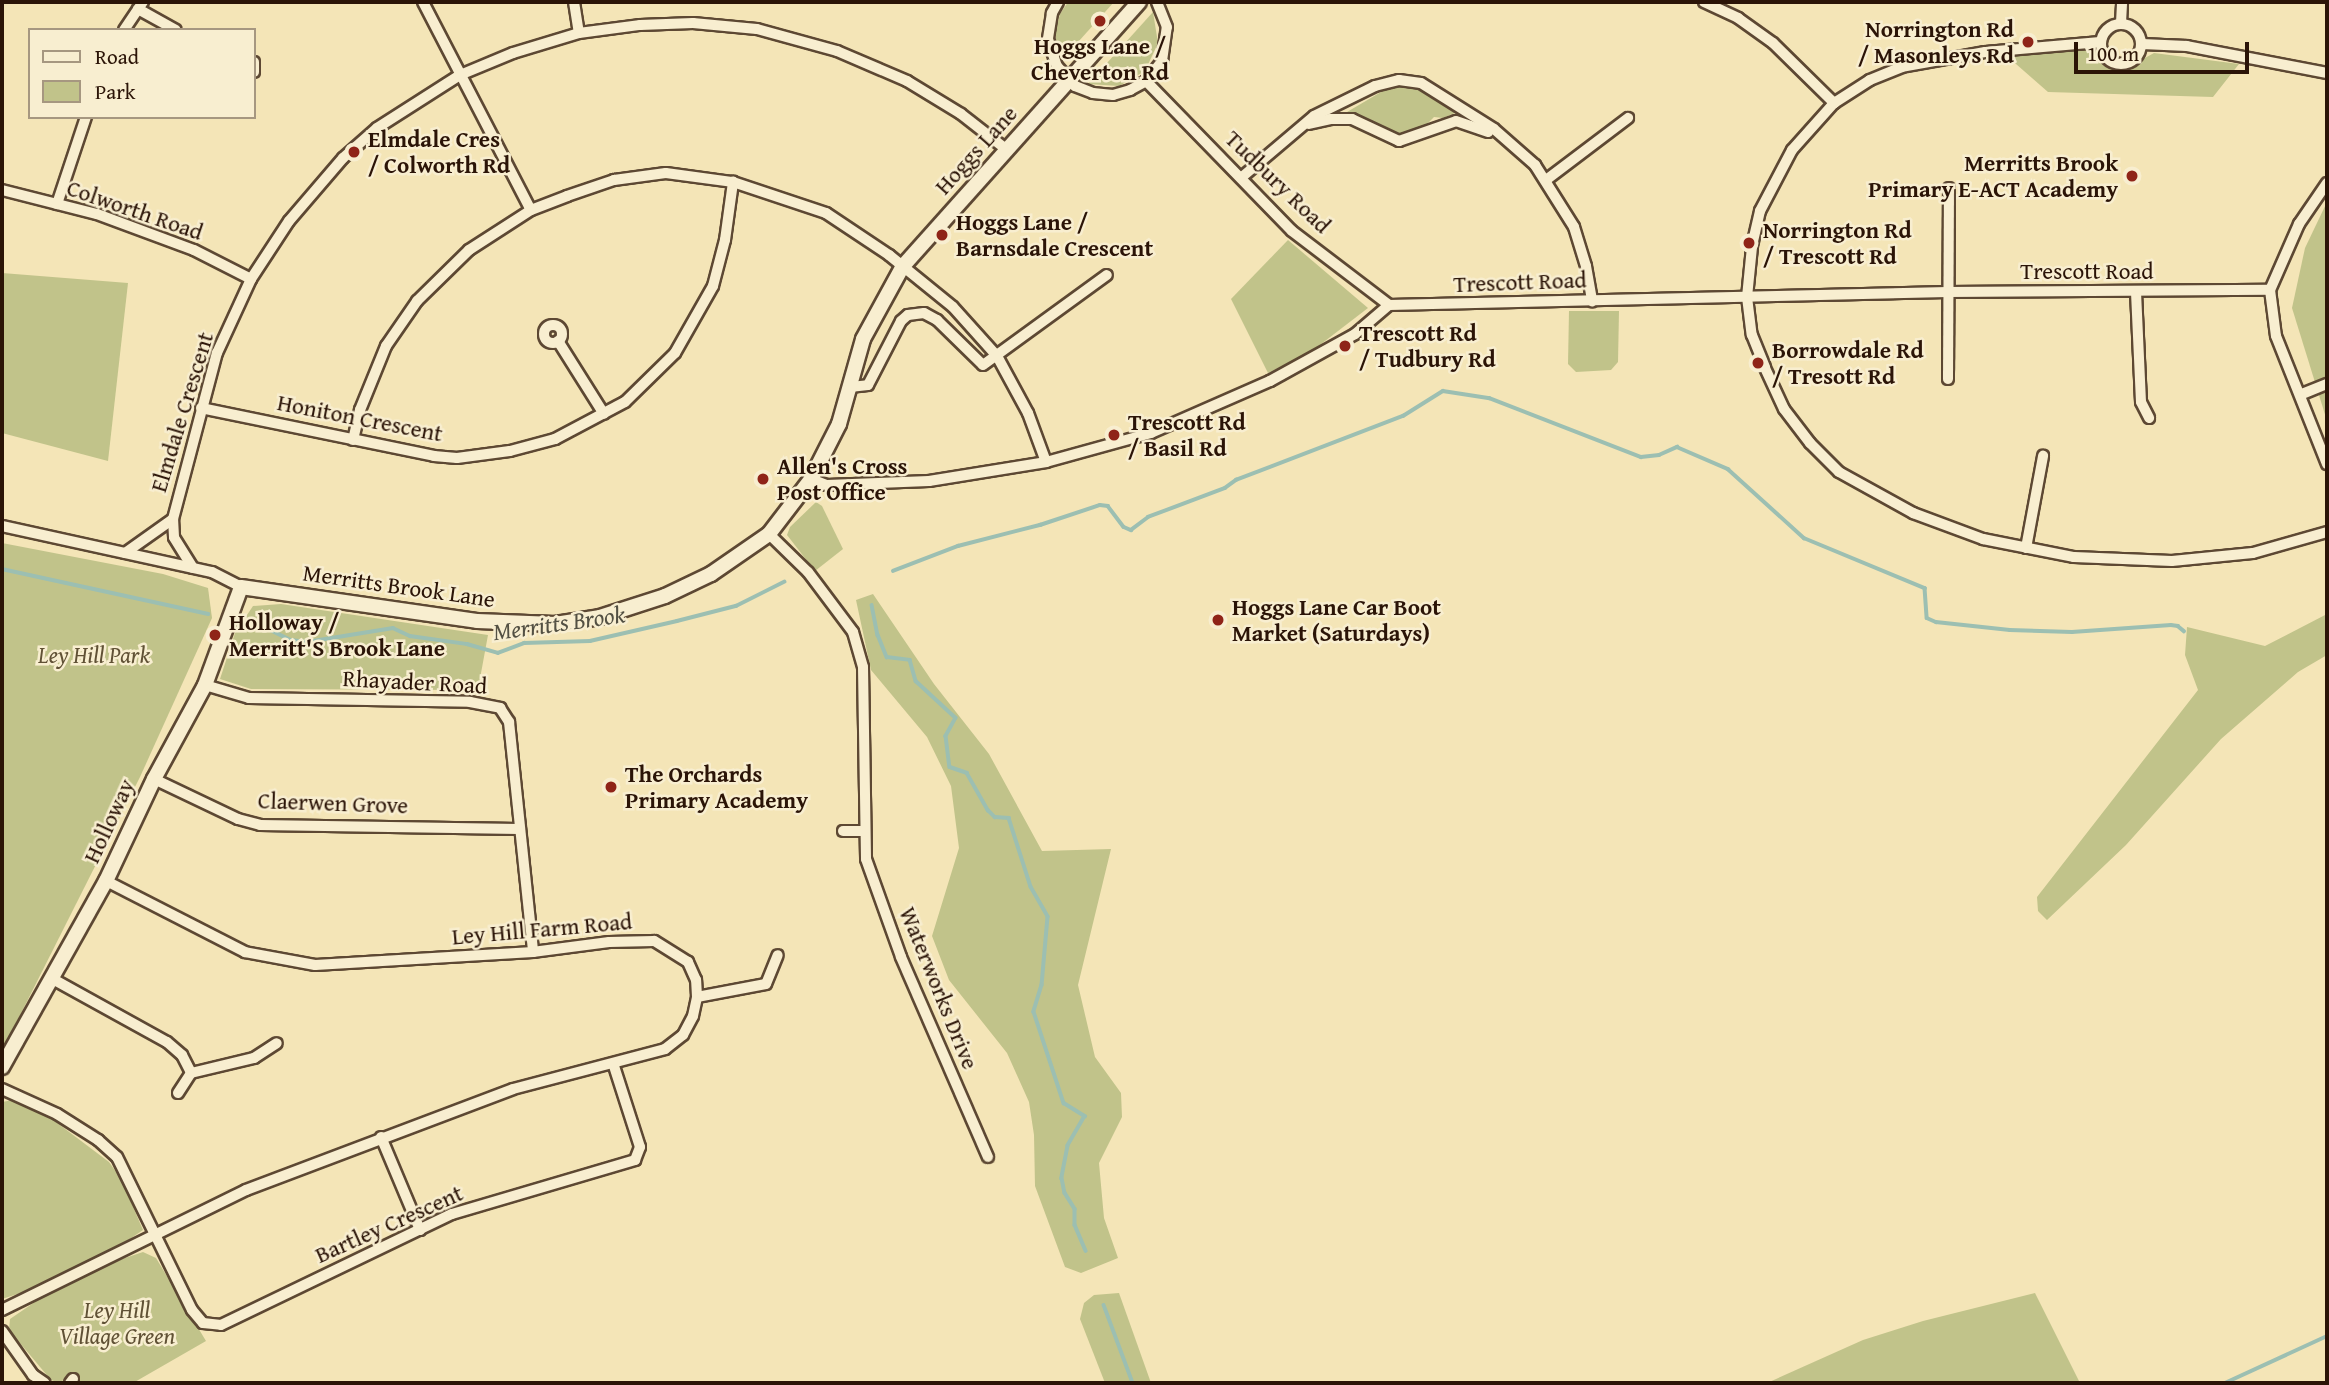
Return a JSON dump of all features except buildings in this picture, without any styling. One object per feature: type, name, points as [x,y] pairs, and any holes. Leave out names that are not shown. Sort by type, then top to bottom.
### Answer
[{"type":"street","points":[[423,2],[531,211]]},
{"type":"street","points":[[574,2],[579,33]]},
{"type":"street","points":[[1058,2],[1052,13],[1048,40],[1056,66],[1068,80],[1093,93],[1113,95],[1146,81],[1162,61],[1167,39],[1164,16],[1157,2]]},
{"type":"street","name":"Hoggs Lane","points":[[903,266],[1139,2]]},
{"type":"street","points":[[1704,2],[1738,18],[1773,43],[1834,103]]},
{"type":"street","points":[[2121,23],[2122,2]]},
{"type":"street","points":[[125,28],[141,5],[173,28]]},
{"type":"street","name":"Elmdale Crescent","points":[[193,568],[174,537],[173,519],[217,353],[251,279],[289,221],[343,158],[377,128],[460,75],[513,53],[579,33],[640,25],[694,23],[757,29],[837,51],[907,81],[961,114],[1007,150]]},
{"type":"street","points":[[2121,23],[2136,29],[2142,44],[2136,58],[2117,63],[2104,54],[2100,42],[2106,30],[2121,23]]},
{"type":"street","points":[[2100,42],[1985,52],[1902,66],[1870,80],[1834,103],[1792,150],[1760,211],[1752,247],[1747,297],[1752,335],[1784,409],[1810,443],[1839,472],[1870,492],[1948,528],[2026,548],[2074,557],[2172,561],[2253,553],[2327,532]]},
{"type":"street","points":[[2142,44],[2187,46],[2327,73]]},
{"type":"street","points":[[1242,177],[1314,116],[1375,86],[1399,80],[1421,83],[1494,130],[1497,135]]},
{"type":"street","name":"Tudbury Road","points":[[1146,81],[1292,230],[1389,305]]},
{"type":"street","points":[[1546,180],[1628,118]]},
{"type":"street","points":[[57,204],[85,119]]},
{"type":"street","points":[[1303,126],[1329,119],[1352,119],[1399,141],[1456,121],[1497,135],[1535,165],[1574,227],[1586,266],[1592,301]]},
{"type":"street","points":[[354,440],[373,374],[386,346],[417,301],[469,250],[531,211],[614,180],[666,173],[733,182],[826,213],[903,266],[953,307],[996,356],[1028,413],[1045,462]]},
{"type":"street","name":"Honiton Crescent","points":[[201,408],[457,458],[510,451],[555,439],[625,402],[675,354],[707,296],[725,240],[733,182]]},
{"type":"street","points":[[2327,183],[2299,224],[2270,290],[2276,336],[2302,394],[2327,464]]},
{"type":"street","points":[[1948,379],[1949,188]]},
{"type":"street","name":"Colworth Road","points":[[2,190],[97,214],[194,250],[251,279]]},
{"type":"street","name":"Merritts Brook Lane","points":[[2,527],[212,572],[241,587],[477,621],[555,624],[600,617],[665,596],[711,574],[769,534],[811,479],[839,424],[863,339],[903,266]]},
{"type":"street","points":[[850,387],[868,385],[901,321],[908,315],[924,313],[937,320],[983,365],[1107,275]]},
{"type":"street","name":"Trescott Road","points":[[1389,305],[1948,292],[2270,290]]},
{"type":"street","points":[[2136,292],[2141,402],[2149,418]]},
{"type":"street","points":[[811,479],[828,485],[929,481],[1045,462],[1151,433],[1270,381],[1356,334],[1389,305]]},
{"type":"street","points":[[558,341],[604,414]]},
{"type":"street","points":[[2302,394],[2327,384]]},
{"type":"street","points":[[2026,548],[2043,456]]},
{"type":"street","name":"Elmdale Crescent","points":[[125,553],[173,519]]},
{"type":"street","name":"Waterworks Drive","points":[[769,534],[808,572],[853,632],[863,667],[863,831],[866,859],[901,957],[988,1157]]},
{"type":"street","name":"Holloway","points":[[2,1067],[106,881],[154,779],[205,685],[241,587]]},
{"type":"street","name":"Rhayader Road","points":[[205,685],[249,698],[470,702],[500,708],[509,722],[519,830]]},
{"type":"street","name":"Claerwen Grove","points":[[154,779],[238,819],[260,825],[519,830]]},
{"type":"street","points":[[519,830],[533,951]]},
{"type":"street","points":[[842,831],[863,831]]},
{"type":"street","name":"Ley Hill Farm Road","points":[[106,881],[199,931],[245,952],[280,961],[315,965],[533,951],[609,942],[653,941],[673,950],[688,962],[696,980],[697,997]]},
{"type":"street","points":[[2,1310],[246,1189],[513,1089],[665,1049],[683,1035],[693,1016],[697,997],[766,984],[779,955]]},
{"type":"street","points":[[51,978],[167,1042],[182,1055],[191,1073]]},
{"type":"street","points":[[178,1093],[191,1073],[254,1058],[276,1043]]},
{"type":"street","name":"Bartley Crescent","points":[[2,1089],[57,1114],[98,1139],[117,1157],[192,1310],[203,1323],[222,1325],[452,1214],[635,1160],[640,1147],[613,1063]]},
{"type":"street","points":[[381,1137],[420,1230]]},
{"type":"street","points":[[2,1331],[33,1375],[45,1383]]},
{"type":"green space","points":[[1068,2],[1114,2],[1061,61],[1056,46],[1056,29],[1060,14]]},
{"type":"green space","points":[[1153,12],[1158,43],[1145,71],[1119,86],[1088,84]]},
{"type":"green space","points":[[2087,50],[2103,63],[2123,70],[2154,53],[2239,64],[2213,97],[2048,92],[2008,57]]},
{"type":"green space","points":[[1398,82],[1421,87],[1455,113],[1443,118],[1434,117],[1424,127],[1406,136],[1394,135],[1347,112]]},
{"type":"green space","points":[[2327,202],[2327,421],[2292,308],[2305,248]]},
{"type":"green space","points":[[1288,240],[1368,308],[1312,351],[1268,373],[1231,299]]},
{"type":"green space","points":[[2,273],[128,283],[108,461],[2,433]]},
{"type":"green space","points":[[1569,311],[1619,311],[1618,362],[1611,370],[1576,372],[1568,364]]},
{"type":"green space","points":[[816,502],[822,506],[843,549],[815,571],[787,535],[790,527]]},
{"type":"green space","name":"Ley Hill Park","points":[[2,543],[163,574],[208,588],[212,618],[140,777],[2,1051]]},
{"type":"green space","points":[[873,594],[934,684],[989,754],[1042,851],[1111,849],[1078,985],[1095,1057],[1121,1093],[1122,1117],[1099,1163],[1104,1218],[1118,1258],[1081,1273],[1065,1267],[1035,1186],[1034,1135],[1029,1102],[1007,1053],[949,980],[932,936],[959,848],[951,786],[927,737],[871,670],[856,600]]},
{"type":"green space","points":[[281,604],[488,635],[477,695],[463,690],[251,689],[220,679],[235,633],[253,606]]},
{"type":"green space","points":[[2327,614],[2327,655],[2298,672],[2221,739],[2126,845],[2047,920],[2038,911],[2037,897],[2198,690],[2185,655],[2187,627],[2265,646]]},
{"type":"green space","name":"Ley Hill Village Green","points":[[24,1098],[109,1162],[121,1179],[143,1230],[80,1273],[143,1252],[156,1258],[206,1341],[133,1383],[77,1383],[79,1380],[70,1374],[60,1383],[51,1380],[9,1330],[10,1319],[73,1276],[2,1299],[2,1102]]},
{"type":"green space","points":[[1119,1293],[1151,1383],[1105,1383],[1080,1319],[1084,1303],[1094,1295]]},
{"type":"green space","points":[[2035,1293],[2080,1383],[1767,1383],[1863,1340],[1923,1321]]},
{"type":"waterway","points":[[893,571],[958,546],[1040,525],[1100,505],[1108,506],[1124,527],[1131,530],[1148,517],[1225,488],[1236,480],[1403,416],[1443,391],[1489,398],[1641,457],[1659,455],[1677,447],[1728,469],[1804,538],[1925,588],[1927,618],[1936,622],[2010,630],[2072,632],[2171,625],[2184,631]]},
{"type":"waterway","name":"Merritts Brook","points":[[2,569],[208,614]]},
{"type":"waterway","name":"Merritts Brook","points":[[256,623],[291,640],[307,642],[393,628],[410,636],[467,644],[498,653],[524,643],[590,641],[677,621],[736,606],[784,582]]},
{"type":"waterway","points":[[872,605],[878,635],[887,657],[910,660],[916,681],[956,718],[946,736],[950,767],[967,773],[988,810],[995,817],[1009,818],[1031,887],[1048,917],[1042,985],[1034,1012],[1064,1103],[1085,1116],[1068,1146],[1062,1178],[1065,1193],[1075,1209],[1075,1225],[1086,1251]]},
{"type":"waterway","points":[[1104,1305],[1133,1383]]},
{"type":"waterway","points":[[2225,1383],[2327,1336]]},
{"type":"place","name":"Hoggs Lane / Cheverton Rd","points":[[1100,21]]},
{"type":"place","name":"Norrington Rd / Masonleys Rd","points":[[2028,42]]},
{"type":"place","name":"Elmdale Cres / Colworth Rd","points":[[354,152]]},
{"type":"place","name":"Merritts Brook Primary E-ACT Academy","points":[[2132,176]]},
{"type":"place","name":"Hoggs Lane / Barnsdale Crescent","points":[[942,235]]},
{"type":"place","name":"Norrington Rd / Trescott Rd","points":[[1749,243]]},
{"type":"place","name":"Trescott Rd / Tudbury Rd","points":[[1345,346]]},
{"type":"place","name":"Borrowdale Rd / Tresott Rd","points":[[1758,363]]},
{"type":"place","name":"Trescott Rd / Basil Rd","points":[[1114,435]]},
{"type":"place","name":"Allen's Cross Post Office","points":[[763,479]]},
{"type":"place","name":"Hoggs Lane Car Boot Market (Saturdays)","points":[[1218,620]]},
{"type":"place","name":"Holloway / Merritt'S Brook Lane","points":[[215,635]]},
{"type":"place","name":"The Orchards Primary Academy","points":[[611,787]]}]
